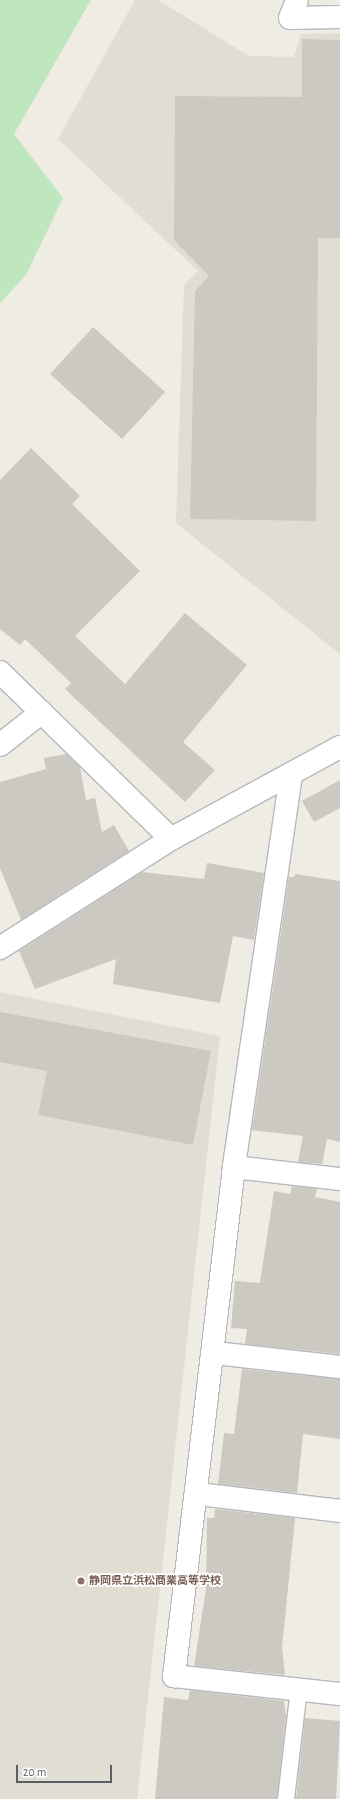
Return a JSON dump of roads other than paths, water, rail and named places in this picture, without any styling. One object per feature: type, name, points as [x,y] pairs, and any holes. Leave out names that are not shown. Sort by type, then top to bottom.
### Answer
[{"type":"street","points":[[297,0],[290,18],[340,17]]},
{"type":"street","points":[[0,672],[171,839]]},
{"type":"street","points":[[0,745],[42,712]]},
{"type":"street","points":[[0,948],[171,839],[340,747]]},
{"type":"street","points":[[291,775],[234,1167],[215,1353],[174,1676],[340,1694]]},
{"type":"street","points":[[234,1167],[340,1179]]},
{"type":"street","points":[[215,1353],[340,1367]]},
{"type":"street","points":[[198,1494],[340,1511]]},
{"type":"lane","points":[[286,1799],[298,1689]]},
{"type":"place","name":"静岡県立浜松商業高等学校","points":[[81,1581]]}]
